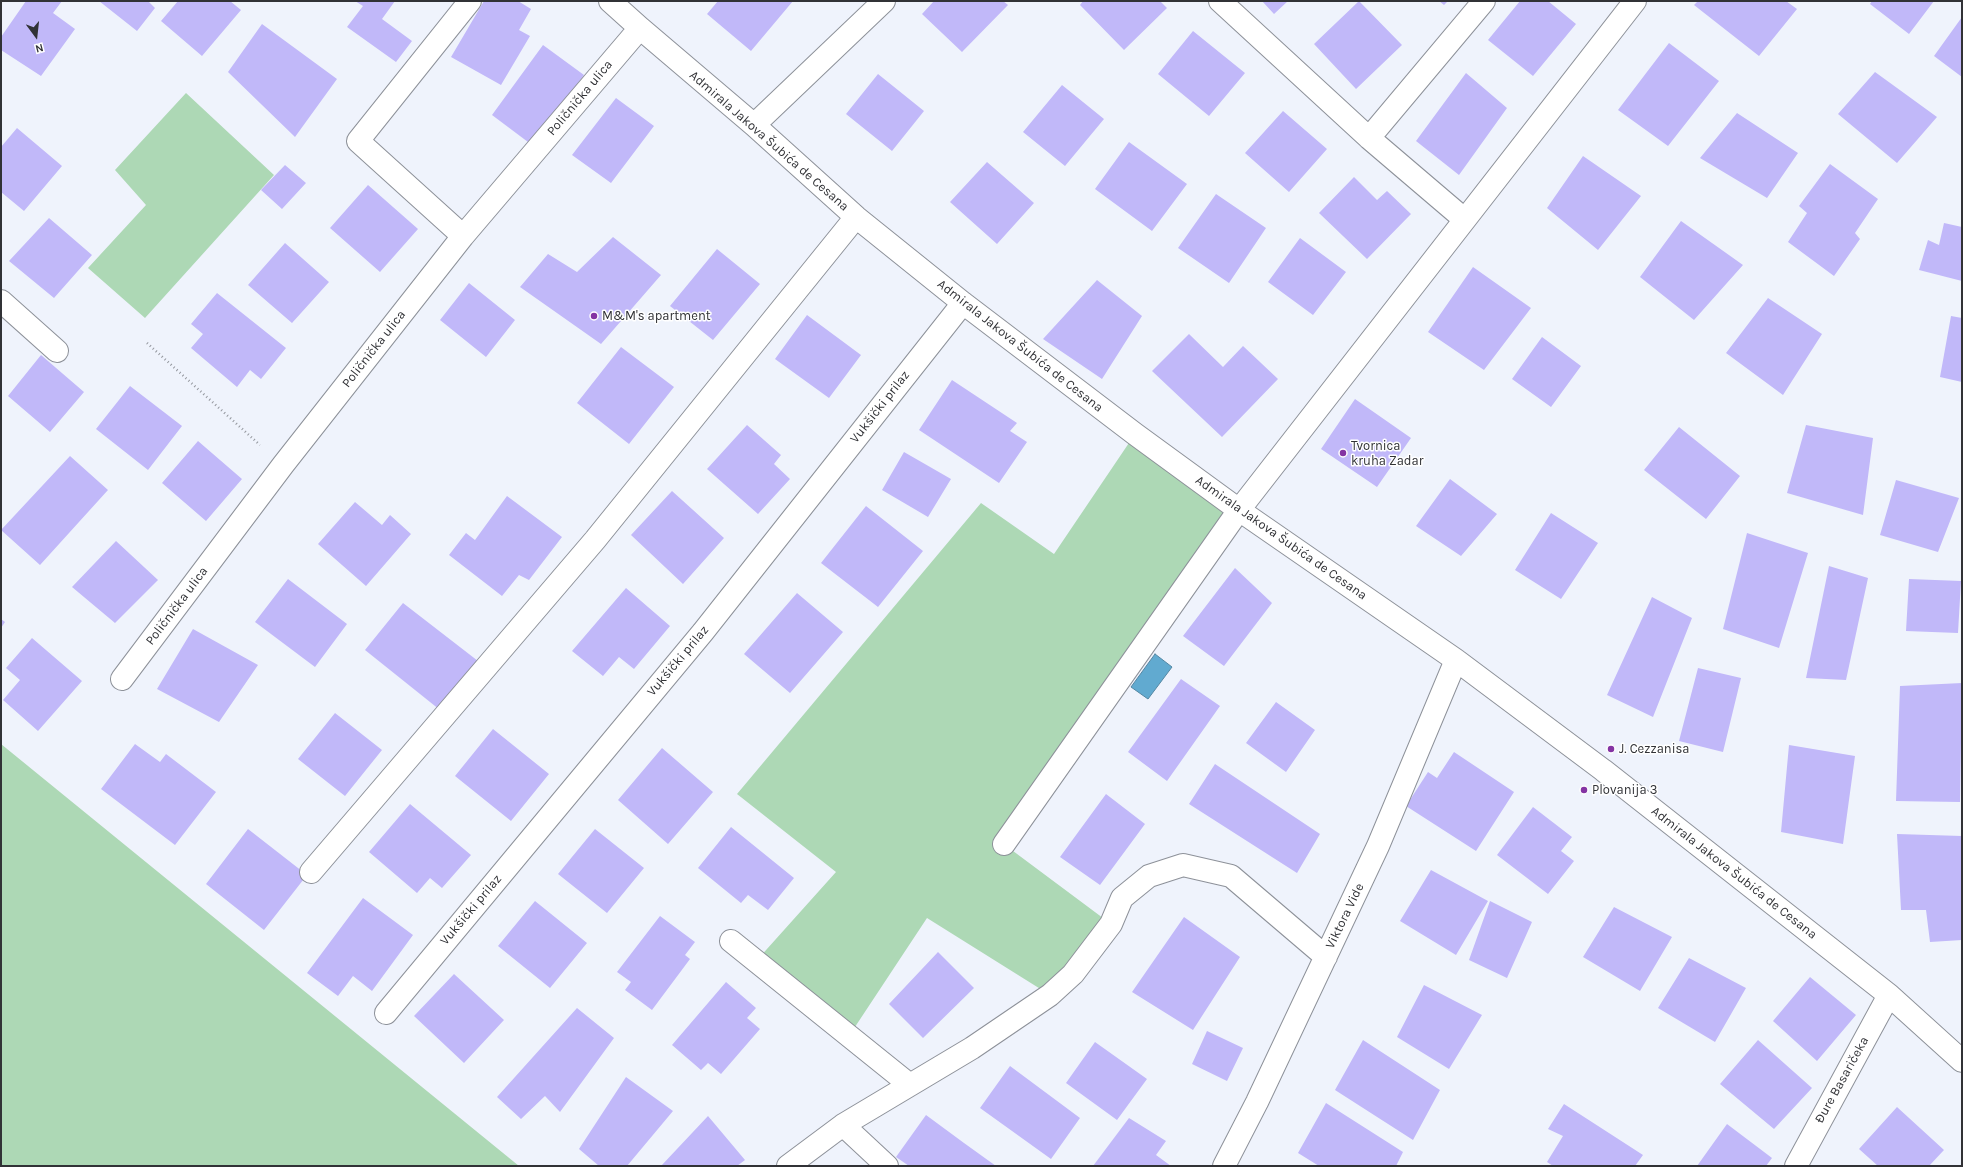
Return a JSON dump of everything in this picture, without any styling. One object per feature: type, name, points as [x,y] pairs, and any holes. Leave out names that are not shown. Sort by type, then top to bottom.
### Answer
[{"type":"street","points":[[463,236],[358,142],[470,1]]},
{"type":"street","name":"Admirala Jakova Šubića de Cesana","points":[[610,1],[754,124],[856,217],[963,303],[1135,434],[1239,510],[1456,660],[1603,770],[1889,995],[1962,1061]]},
{"type":"street","points":[[754,124],[884,1]]},
{"type":"street","points":[[1220,1],[1369,138],[1464,219]]},
{"type":"street","points":[[1369,138],[1484,1]]},
{"type":"street","points":[[1004,844],[1239,510],[1635,1]]},
{"type":"street","name":"Poličnička ulica","points":[[122,679],[283,465],[463,236],[640,28]]},
{"type":"street","points":[[312,872],[595,540],[856,217]]},
{"type":"street","points":[[1,301],[57,351]]},
{"type":"street","name":"Vukšički prilaz","points":[[386,1012],[703,632],[963,303]]},
{"type":"street","name":"Viktora Vide","points":[[1224,1166],[1257,1102],[1378,846],[1456,660]]},
{"type":"street","points":[[788,1166],[843,1125],[972,1048],[1050,995],[1073,974],[1111,924],[1122,898],[1149,876],[1183,865],[1231,876],[1326,956]]},
{"type":"street","points":[[731,941],[910,1085]]},
{"type":"street","name":"Đure Basaričeka","points":[[1796,1166],[1889,995]]},
{"type":"street","points":[[843,1125],[887,1166]]},
{"type":"path","points":[[147,342],[283,465]]},
{"type":"green space","points":[[186,93],[274,175],[145,318],[88,268],[146,205],[115,170]]},
{"type":"green space","points":[[1135,434],[1239,510],[1005,845],[1111,924],[1050,995],[927,918],[849,1036],[758,959],[836,872],[737,794],[981,503],[1054,554]]},
{"type":"green space","points":[[1,744],[519,1166],[1,1166]]},
{"type":"water","points":[[1155,654],[1172,667],[1148,699],[1131,687]]},
{"type":"building","points":[[26,1],[62,1],[53,13],[75,29],[41,76],[1,50],[1,37]]},
{"type":"building","points":[[99,1],[148,1],[155,8],[137,31]]},
{"type":"building","points":[[178,1],[230,1],[241,10],[202,56],[161,21]]},
{"type":"building","points":[[355,1],[395,1],[382,19],[412,41],[396,62],[347,27],[363,6]]},
{"type":"building","points":[[484,1],[518,1],[531,9],[519,30],[530,36],[501,85],[451,57]]},
{"type":"building","points":[[718,1],[793,1],[751,51],[707,14]]},
{"type":"building","points":[[934,1],[1003,1],[1008,5],[962,52],[922,14]]},
{"type":"building","points":[[1083,1],[1160,1],[1167,8],[1124,50],[1080,5]]},
{"type":"building","points":[[1262,1],[1288,1],[1274,14]]},
{"type":"building","points":[[1359,1],[1402,45],[1356,89],[1314,44]]},
{"type":"building","points":[[1439,1],[1448,1],[1444,5]]},
{"type":"building","points":[[1520,1],[1548,1],[1576,24],[1533,76],[1488,40]]},
{"type":"building","points":[[1698,1],[1786,1],[1797,9],[1759,56],[1694,5]]},
{"type":"building","points":[[1872,1],[1934,1],[1909,34],[1870,4]]},
{"type":"building","points":[[1962,17],[1962,77],[1934,56]]},
{"type":"building","points":[[262,24],[337,79],[295,137],[228,72]]},
{"type":"building","points":[[1193,31],[1245,73],[1209,116],[1158,74]]},
{"type":"building","points":[[1669,43],[1719,81],[1668,146],[1618,110]]},
{"type":"building","points":[[543,45],[584,75],[532,145],[492,115]]},
{"type":"building","points":[[1875,72],[1937,117],[1897,163],[1838,114]]},
{"type":"building","points":[[1466,73],[1507,108],[1459,175],[1416,141]]},
{"type":"building","points":[[878,74],[924,111],[892,151],[846,114]]},
{"type":"building","points":[[1062,85],[1104,119],[1065,166],[1023,132]]},
{"type":"building","points":[[616,98],[654,126],[611,183],[572,155]]},
{"type":"building","points":[[1283,111],[1327,149],[1289,192],[1245,153]]},
{"type":"building","points":[[1737,113],[1798,153],[1767,198],[1700,158]]},
{"type":"building","points":[[17,128],[62,166],[24,211],[1,192],[1,147]]},
{"type":"building","points":[[1129,142],[1187,184],[1152,231],[1095,189]]},
{"type":"building","points":[[1583,156],[1641,196],[1598,250],[1547,208]]},
{"type":"building","points":[[987,162],[1034,203],[997,244],[950,202]]},
{"type":"building","points":[[1830,164],[1878,199],[1855,233],[1860,239],[1834,276],[1788,242],[1807,213],[1799,206]]},
{"type":"building","points":[[285,165],[306,183],[282,209],[261,190]]},
{"type":"building","points":[[1354,177],[1377,200],[1387,191],[1411,214],[1367,259],[1319,213]]},
{"type":"building","points":[[368,185],[418,229],[380,272],[330,228]]},
{"type":"building","points":[[1216,194],[1266,228],[1229,283],[1178,248]]},
{"type":"building","points":[[49,218],[92,255],[54,298],[9,261]]},
{"type":"building","points":[[1681,221],[1743,265],[1694,320],[1640,277]]},
{"type":"building","points":[[1944,223],[1962,227],[1962,281],[1919,270],[1928,240],[1939,245]]},
{"type":"building","name":"M&M's apartment","points":[[613,237],[661,275],[601,344],[520,287],[548,254],[577,272]]},
{"type":"building","points":[[1300,238],[1346,272],[1313,315],[1268,282]]},
{"type":"building","points":[[285,243],[329,282],[292,323],[248,285]]},
{"type":"building","points":[[717,249],[760,284],[713,340],[670,306]]},
{"type":"building","points":[[1473,267],[1531,308],[1484,370],[1428,332]]},
{"type":"building","points":[[1097,280],[1142,316],[1102,379],[1043,339]]},
{"type":"building","points":[[469,283],[515,320],[486,357],[440,320]]},
{"type":"building","points":[[217,293],[286,348],[261,379],[250,370],[237,387],[191,348],[203,334],[191,324]]},
{"type":"building","points":[[1768,298],[1822,334],[1783,395],[1726,353]]},
{"type":"building","points":[[807,315],[861,355],[829,398],[775,359]]},
{"type":"building","points":[[1951,316],[1962,318],[1962,382],[1940,377]]},
{"type":"building","points":[[1189,334],[1223,367],[1243,346],[1278,379],[1222,437],[1152,371]]},
{"type":"building","points":[[1542,337],[1581,366],[1551,407],[1512,379]]},
{"type":"building","points":[[621,347],[674,387],[629,444],[577,403]]},
{"type":"building","points":[[41,355],[84,392],[50,432],[8,396]]},
{"type":"building","points":[[952,380],[1017,423],[1010,431],[1027,442],[999,483],[919,430]]},
{"type":"building","points":[[130,386],[182,426],[148,470],[96,429]]},
{"type":"building","points":[[1355,399],[1411,438],[1377,487],[1321,449]]},
{"type":"building","points":[[747,425],[781,455],[774,464],[790,479],[758,514],[707,469]]},
{"type":"building","points":[[1806,425],[1873,438],[1863,515],[1787,493]]},
{"type":"building","points":[[1679,427],[1740,476],[1706,519],[1644,470]]},
{"type":"building","points":[[198,441],[242,479],[206,521],[162,483]]},
{"type":"building","points":[[904,452],[951,479],[928,517],[882,490]]},
{"type":"building","points":[[70,456],[108,490],[40,565],[1,530]]},
{"type":"building","points":[[1450,479],[1497,514],[1461,556],[1416,526]]},
{"type":"building","points":[[1896,480],[1959,498],[1938,552],[1880,535]]},
{"type":"building","points":[[672,491],[724,538],[683,584],[631,535]]},
{"type":"building","points":[[507,496],[562,537],[529,580],[519,575],[502,596],[449,555],[466,533],[475,540]]},
{"type":"building","points":[[355,502],[382,525],[390,515],[411,534],[366,586],[318,544]]},
{"type":"building","points":[[866,506],[923,551],[878,607],[821,563]]},
{"type":"building","points":[[1551,513],[1598,543],[1561,599],[1515,570]]},
{"type":"building","points":[[1747,533],[1808,553],[1779,648],[1723,629]]},
{"type":"building","points":[[116,541],[158,580],[115,623],[72,587]]},
{"type":"building","points":[[1829,566],[1868,578],[1846,680],[1806,678]]},
{"type":"building","points":[[1235,568],[1272,603],[1224,666],[1183,636]]},
{"type":"building","points":[[288,579],[347,624],[315,667],[255,622]]},
{"type":"building","points":[[1909,579],[1961,581],[1958,633],[1906,631]]},
{"type":"building","points":[[626,588],[670,626],[634,669],[619,657],[603,676],[572,651]]},
{"type":"building","points":[[797,593],[843,632],[790,693],[744,654]]},
{"type":"building","points":[[1652,597],[1692,618],[1653,717],[1607,695]]},
{"type":"building","points":[[403,603],[478,661],[440,710],[365,650]]},
{"type":"building","points":[[1,619],[5,622],[1,628]]},
{"type":"building","points":[[193,629],[258,665],[219,722],[157,689]]},
{"type":"building","points":[[32,638],[82,681],[38,731],[3,700],[20,680],[6,668]]},
{"type":"building","points":[[1698,668],[1741,678],[1723,752],[1679,741]]},
{"type":"building","points":[[1181,679],[1220,706],[1167,781],[1128,752]]},
{"type":"building","points":[[1962,683],[1960,802],[1896,801],[1900,686]]},
{"type":"building","points":[[1276,702],[1315,730],[1286,772],[1246,743]]},
{"type":"building","points":[[335,713],[382,750],[345,796],[298,759]]},
{"type":"building","points":[[493,729],[549,774],[511,821],[455,776]]},
{"type":"building","points":[[135,744],[160,762],[166,754],[216,792],[175,845],[101,789]]},
{"type":"building","points":[[1789,745],[1855,756],[1843,844],[1781,832]]},
{"type":"building","points":[[662,748],[713,792],[668,844],[618,800]]},
{"type":"building","points":[[1454,752],[1514,792],[1476,851],[1406,806],[1428,772],[1437,778]]},
{"type":"building","points":[[1215,764],[1320,834],[1297,873],[1189,804]]},
{"type":"building","points":[[1106,794],[1145,824],[1100,885],[1060,857]]},
{"type":"building","points":[[410,804],[471,855],[442,888],[430,878],[417,893],[369,852]]},
{"type":"building","points":[[1533,807],[1572,837],[1561,851],[1574,861],[1548,894],[1497,855]]},
{"type":"building","points":[[731,827],[794,878],[768,910],[748,895],[741,903],[698,868]]},
{"type":"building","points":[[248,829],[307,875],[264,930],[206,884]]},
{"type":"building","points":[[595,829],[644,868],[607,913],[558,874]]},
{"type":"building","points":[[1897,834],[1962,836],[1962,940],[1930,942],[1926,910],[1901,910]]},
{"type":"building","points":[[1431,870],[1488,901],[1456,955],[1400,921]]},
{"type":"building","points":[[363,898],[413,935],[372,991],[353,976],[338,996],[307,973]]},
{"type":"building","points":[[535,901],[587,943],[550,988],[498,946]]},
{"type":"building","points":[[1490,901],[1532,922],[1507,978],[1469,960]]},
{"type":"building","points":[[1614,907],[1672,937],[1640,991],[1583,957]]},
{"type":"building","points":[[660,916],[695,942],[685,955],[690,959],[652,1010],[625,990],[631,982],[617,972]]},
{"type":"building","points":[[1184,917],[1240,957],[1193,1030],[1132,992]]},
{"type":"building","points":[[938,952],[974,988],[923,1038],[889,1004]]},
{"type":"building","points":[[1689,958],[1746,988],[1715,1042],[1658,1008]]},
{"type":"building","points":[[454,974],[504,1020],[464,1063],[414,1016]]},
{"type":"building","points":[[1810,977],[1856,1015],[1817,1061],[1773,1021]]},
{"type":"building","points":[[726,982],[756,1008],[747,1018],[760,1029],[721,1074],[708,1063],[701,1070],[672,1045]]},
{"type":"building","points":[[1424,985],[1482,1015],[1449,1069],[1397,1037]]},
{"type":"building","points":[[577,1008],[614,1038],[560,1112],[545,1096],[521,1119],[497,1097]]},
{"type":"building","points":[[1207,1031],[1243,1048],[1227,1081],[1192,1064]]},
{"type":"building","points":[[1363,1040],[1440,1090],[1413,1140],[1335,1090]]},
{"type":"building","points":[[1758,1040],[1812,1088],[1774,1129],[1720,1084]]},
{"type":"building","points":[[1095,1042],[1147,1079],[1117,1120],[1066,1083]]},
{"type":"building","points":[[1010,1066],[1080,1118],[1051,1159],[980,1108]]},
{"type":"building","points":[[626,1077],[673,1111],[627,1166],[599,1166],[579,1149]]},
{"type":"building","points":[[1326,1103],[1403,1152],[1396,1166],[1319,1166],[1298,1153]]},
{"type":"building","points":[[1564,1104],[1643,1155],[1635,1166],[1553,1166],[1547,1162],[1563,1136],[1548,1129]]},
{"type":"building","points":[[1897,1107],[1944,1150],[1929,1166],[1878,1166],[1859,1149]]},
{"type":"building","points":[[926,1115],[996,1166],[909,1166],[896,1157]]},
{"type":"building","points":[[708,1116],[745,1160],[737,1166],[661,1166]]},
{"type":"building","points":[[1129,1118],[1166,1141],[1156,1155],[1171,1166],[1093,1166]]},
{"type":"building","points":[[1727,1124],[1772,1158],[1766,1166],[1697,1166]]},
{"type":"place","name":"M&M's apartment","points":[[594,316]]},
{"type":"place","name":"Tvornica kruha Zadar","points":[[1343,453]]},
{"type":"place","name":"J. Cezzanisa","points":[[1611,749]]},
{"type":"place","name":"Plovanija 3","points":[[1584,790]]}]
